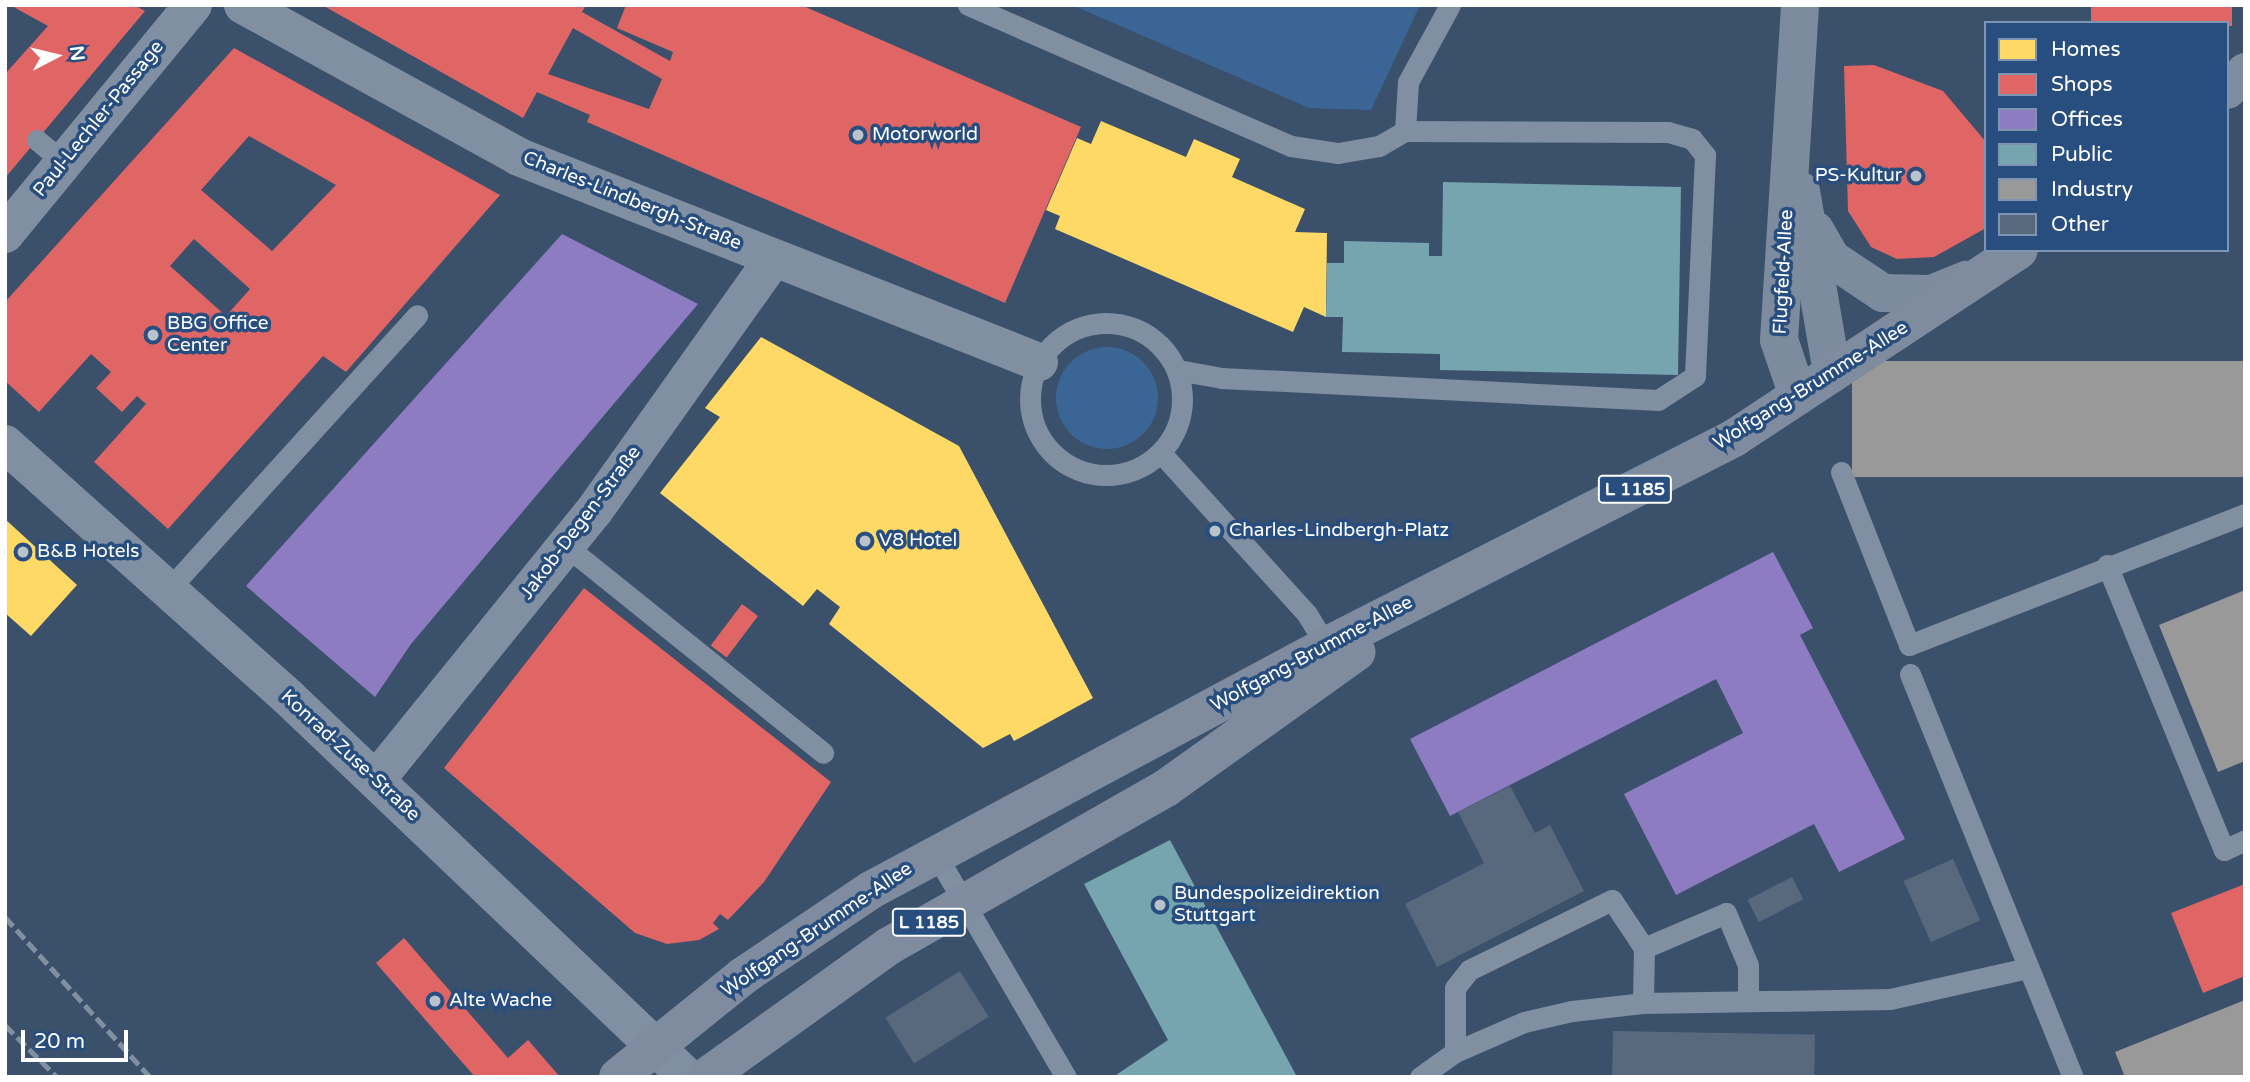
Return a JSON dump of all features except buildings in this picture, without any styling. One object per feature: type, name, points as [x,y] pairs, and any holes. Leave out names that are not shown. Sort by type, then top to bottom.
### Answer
[{"type":"main road","name":"Flugfeld-Allee","points":[[1798,396],[1779,340],[1800,5]]},
{"type":"main road","points":[[2229,88],[2245,72]]},
{"type":"main road","name":"Flugfeld-Allee","points":[[1790,144],[1806,216],[1832,373]]},
{"type":"main road","points":[[1806,216],[1832,259],[1883,293],[1931,294],[1987,271]]},
{"type":"main road","name":"Wolfgang-Brumme-Allee","points":[[618,1077],[654,1043],[849,905],[935,853],[1326,646],[1734,438],[2016,252]]},
{"type":"main road","name":"L 1185","points":[[706,1077],[774,1023],[963,901],[1166,788],[1468,574]]},
{"type":"street","name":"Paul-Lechler-Passage","points":[[5,234],[50,151],[193,5]]},
{"type":"street","name":"Charles-Lindbergh-Straße","points":[[243,5],[519,157],[1039,362]]},
{"type":"street","name":"Jakob-Degen-Straße","points":[[376,779],[566,545],[774,258]]},
{"type":"street","name":"Konrad-Zuse-Straße","points":[[5,444],[376,779],[687,1077]]},
{"type":"lane","points":[[968,5],[1291,146],[1339,153],[1379,146],[1405,131],[1668,132],[1692,139],[1705,155],[1695,376],[1658,400],[1222,378],[1177,370],[1145,333],[1098,323],[1074,329],[1039,362],[1030,389],[1031,417],[1043,443],[1063,463],[1115,476],[1161,453],[1178,429],[1177,370]]},
{"type":"lane","points":[[1405,131],[1408,82],[1450,5]]},
{"type":"lane","points":[[168,590],[416,315]]},
{"type":"lane","points":[[1161,453],[1307,614],[1326,646]]},
{"type":"lane","points":[[1841,472],[1909,645],[2107,565],[2245,514]]},
{"type":"lane","points":[[566,545],[823,753]]},
{"type":"lane","points":[[2107,565],[2224,850],[2245,840]]},
{"type":"lane","points":[[1910,674],[2073,1077]]},
{"type":"lane","points":[[935,853],[1066,1077]]},
{"type":"lane","points":[[1455,1052],[1455,988],[1469,970],[1612,900],[1644,948],[1643,1003]]},
{"type":"lane","points":[[1644,948],[1726,913],[1748,965],[1748,1002]]},
{"type":"lane","points":[[1420,1077],[1455,1052],[1524,1022],[1643,1003],[1890,999],[2028,968]]},
{"type":"shaded area","points":[[1072,5],[1420,5],[1371,110],[1309,108]]},
{"type":"shaded area","points":[[1107,347],[1127,350],[1150,369],[1155,378],[1158,398],[1155,418],[1136,441],[1127,446],[1107,449],[1087,446],[1064,427],[1059,418],[1056,398],[1059,378],[1078,355],[1087,350]]},
{"type":"railway","points":[[5,917],[150,1077]]},
{"type":"railway","points":[[5,1025],[57,1077]]},
{"type":"place","name":"Motorworld","points":[[858,135]]},
{"type":"place","name":"PS-Kultur","points":[[1916,176]]},
{"type":"place","name":"BBG Office Center","points":[[153,335]]},
{"type":"place","name":"Charles-Lindbergh-Platz","points":[[1215,531]]},
{"type":"place","name":"V8 Hotel","points":[[865,541]]},
{"type":"place","name":"B&B Hotels","points":[[23,552]]},
{"type":"place","name":"Bundespolizeidirektion Stuttgart","points":[[1160,905]]},
{"type":"place","name":"Alte Wache","points":[[435,1001]]}]
